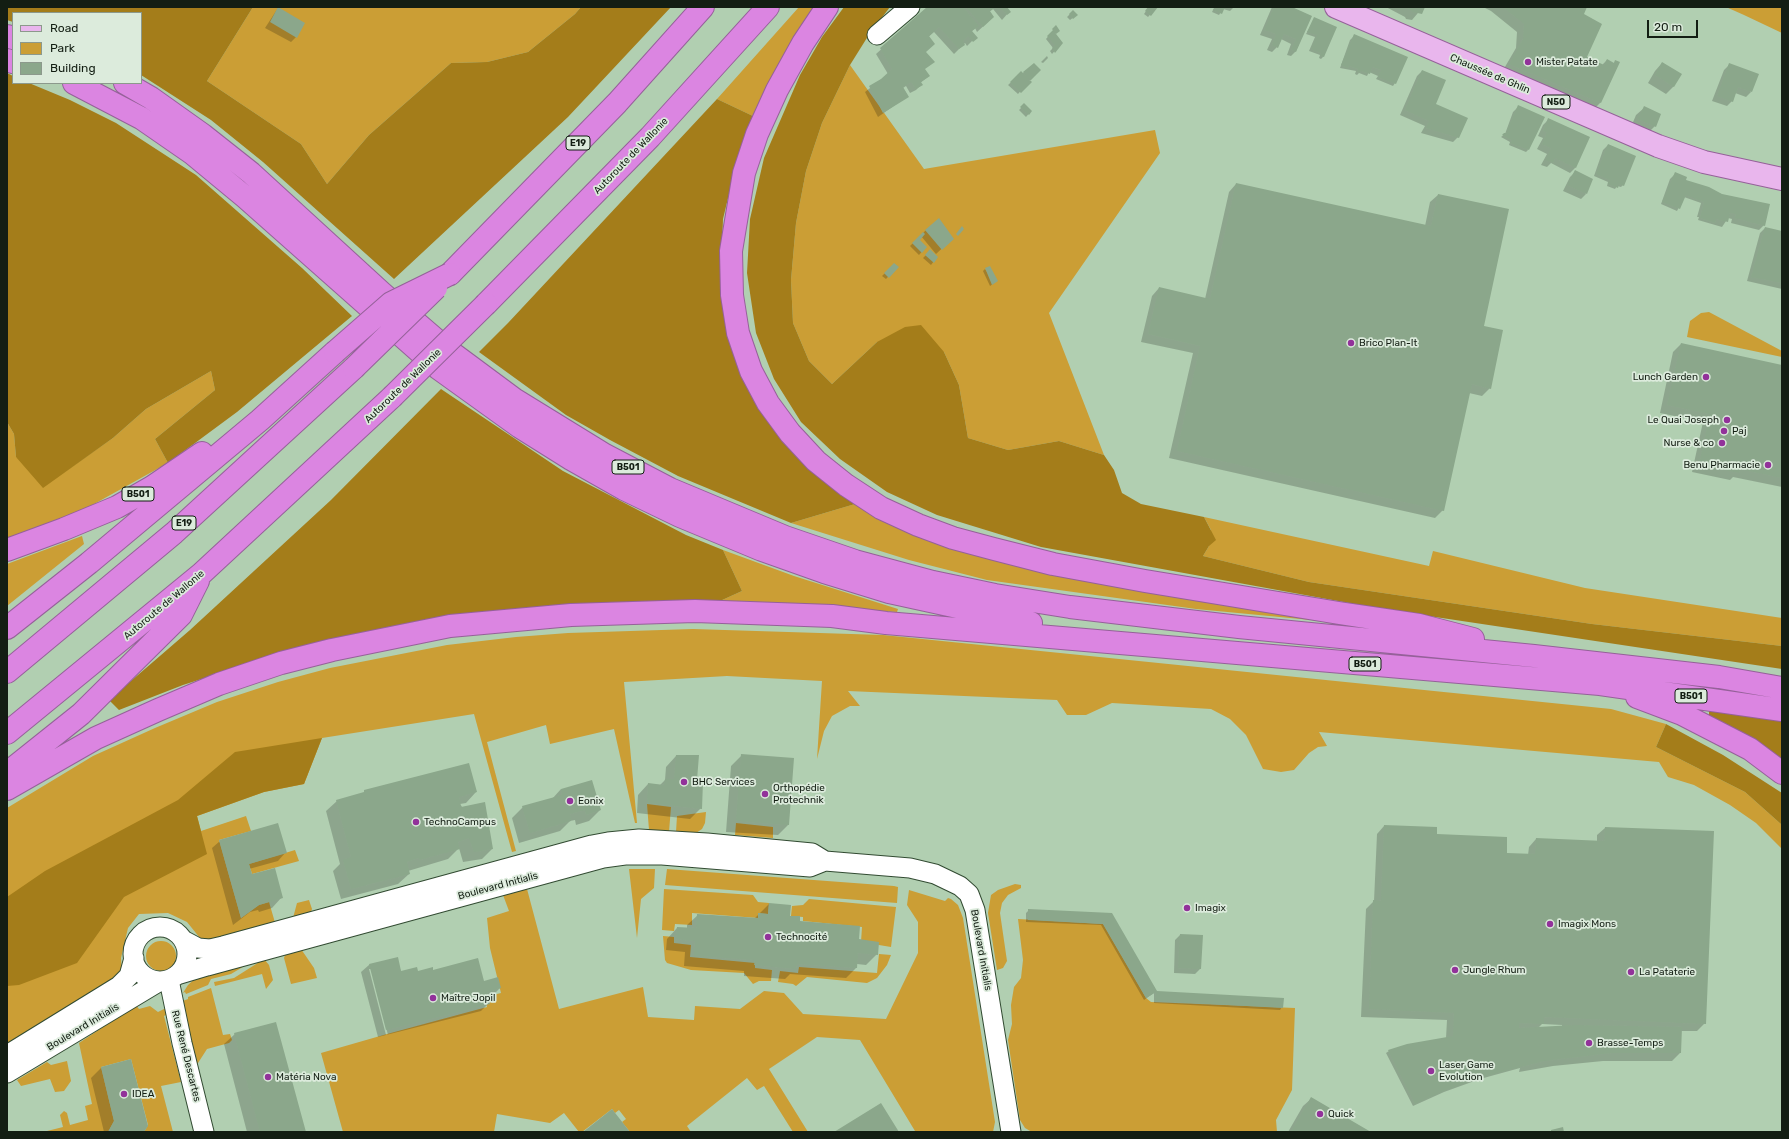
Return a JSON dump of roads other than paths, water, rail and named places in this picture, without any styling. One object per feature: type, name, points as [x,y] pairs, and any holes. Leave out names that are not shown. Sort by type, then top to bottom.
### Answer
[{"type":"highway","name":"E19","points":[[7,672],[174,533],[354,368],[450,274],[617,102],[703,7]]},
{"type":"highway","name":"Autoroute de Wallonie","points":[[7,733],[201,574],[392,397],[486,304],[650,137],[768,7]]},
{"type":"highway","points":[[827,7],[803,43],[777,90],[757,134],[744,173],[732,251],[732,295],[738,333],[751,371],[772,409],[790,433],[816,461],[846,485],[881,508],[918,525],[953,538],[1053,564],[1145,581],[1419,625],[1534,656]]},
{"type":"highway","name":"B501","points":[[76,84],[141,118],[193,154],[245,197],[438,368],[520,427],[624,489],[680,516],[722,534],[831,574],[889,592],[953,607],[1131,643],[1600,684],[1782,710]]},
{"type":"highway","name":"B501","points":[[127,84],[151,98],[203,135],[251,173],[382,293],[448,350],[514,399],[605,455],[670,489],[726,514],[785,537],[855,561],[933,582],[995,595],[1070,607],[1239,627],[1534,656],[1719,677],[1782,688]]},
{"type":"highway","points":[[7,628],[89,563],[260,420],[391,303],[450,274]]},
{"type":"highway","name":"B501","points":[[7,550],[64,529],[117,506],[152,487],[206,449],[260,420]]},
{"type":"highway","points":[[7,773],[81,714],[181,615],[201,574]]},
{"type":"highway","points":[[7,789],[96,738],[219,684],[281,663],[332,650],[450,626],[571,615],[723,611],[832,616],[886,623],[1131,643]]},
{"type":"highway","points":[[1600,684],[1682,714],[1750,749],[1782,772]]},
{"type":"main road","name":"Chaussée de Ghlin","points":[[1336,7],[1658,146],[1704,162],[1782,179]]},
{"type":"street","points":[[877,35],[910,7]]},
{"type":"street","name":"Boulevard Initialis","points":[[7,1055],[119,986],[129,976],[137,940],[151,929],[160,927],[169,929],[177,933],[183,940],[198,948],[210,949],[592,845],[608,842],[643,839],[812,853],[825,861]]},
{"type":"street","name":"Boulevard Initialis","points":[[7,1073],[169,979],[207,966],[603,858],[626,854],[662,855],[810,867],[825,861],[868,864],[922,871],[935,874],[960,886],[969,894],[975,910],[1011,1132]]},
{"type":"street","points":[[134,958],[136,965],[145,977],[169,979],[186,962],[187,951],[183,940]]},
{"type":"street","name":"Rue René Descartes","points":[[169,979],[182,1043],[204,1132]]},
{"type":"place","name":"Mister Patate","points":[[1528,62]]},
{"type":"place","name":"Brico Plan-It","points":[[1351,343]]},
{"type":"place","name":"Lunch Garden","points":[[1706,377]]},
{"type":"place","name":"Le Quai Joseph","points":[[1727,420]]},
{"type":"place","name":"Paj","points":[[1724,431]]},
{"type":"place","name":"Nurse & co","points":[[1722,443]]},
{"type":"place","name":"Benu Pharmacie","points":[[1768,465]]},
{"type":"place","name":"BHC Services","points":[[684,782]]},
{"type":"place","name":"Orthopédie Protechnik","points":[[765,794]]},
{"type":"place","name":"Eonix","points":[[570,801]]},
{"type":"place","name":"TechnoCampus","points":[[416,822]]},
{"type":"place","name":"Imagix","points":[[1187,908]]},
{"type":"place","name":"Imagix Mons","points":[[1550,924]]},
{"type":"place","name":"Technocité","points":[[768,937]]},
{"type":"place","name":"Jungle Rhum","points":[[1455,970]]},
{"type":"place","name":"La Pataterie","points":[[1631,972]]},
{"type":"place","name":"Maître Jopil","points":[[433,998]]},
{"type":"place","name":"Brasse-Temps","points":[[1589,1043]]},
{"type":"place","name":"Laser Game Evolution","points":[[1431,1071]]},
{"type":"place","name":"Matéria Nova","points":[[268,1077]]},
{"type":"place","name":"IDEA","points":[[124,1094]]},
{"type":"place","name":"Quick","points":[[1320,1114]]}]
